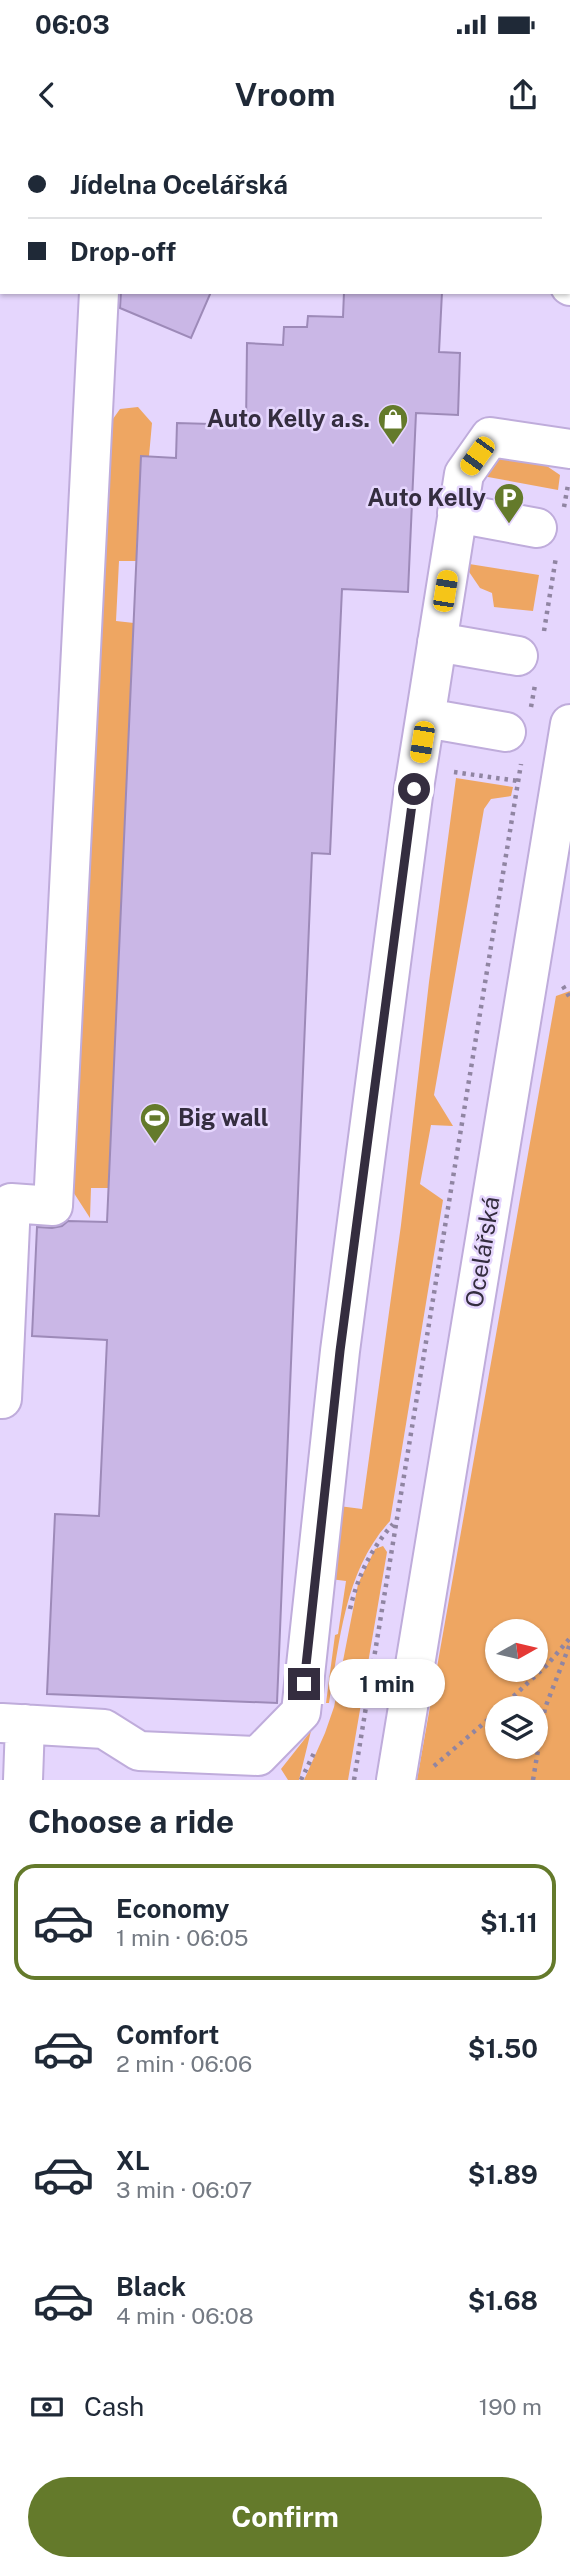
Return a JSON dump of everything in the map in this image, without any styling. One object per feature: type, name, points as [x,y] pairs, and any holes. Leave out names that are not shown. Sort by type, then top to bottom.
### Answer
[{"type":"street","points":[[0,1399],[6,1335],[11,1203],[53,1206],[99,294]]},
{"type":"street","points":[[23,1780],[13,1723],[104,1729],[139,1751],[257,1768],[301,1712],[340,1351],[412,802],[464,474],[490,437],[570,449]]},
{"type":"street","points":[[457,513],[552,532]]},
{"type":"street","points":[[437,642],[531,661]]},
{"type":"street","points":[[426,718],[520,733]]},
{"type":"street","name":"Ocelářská","points":[[411,1776],[570,724]]},
{"type":"path","points":[[354,1780],[396,1510],[519,781],[520,733],[552,532],[570,473]]},
{"type":"path","points":[[454,772],[519,781]]},
{"type":"path","points":[[514,1696],[547,1665],[570,1638]]},
{"type":"path","points":[[533,1780],[545,1708],[570,1644]]},
{"type":"path","points":[[411,1776],[467,1741],[485,1724]]},
{"type":"shaded area","points":[[138,407],[152,423],[149,456],[141,456],[136,561],[119,561],[116,621],[134,623],[109,1188],[91,1188],[90,1218],[70,1187],[103,433],[120,409]]},
{"type":"shaded area","points":[[529,454],[560,475],[558,490],[477,475],[506,455]]},
{"type":"shaded area","points":[[463,563],[539,575],[533,611],[494,607],[492,593],[480,588]]},
{"type":"shaded area","points":[[456,778],[513,787],[511,796],[491,799],[484,809],[434,1095],[453,1126],[431,1125],[420,1184],[443,1200],[390,1521],[375,1540],[354,1583],[341,1630],[329,1703],[326,1703],[335,1635],[338,1634],[346,1581],[330,1579],[339,1506],[362,1509],[401,1225]]},
{"type":"shaded area","points":[[570,991],[570,1780],[417,1780],[556,996]]},
{"type":"shaded area","points":[[383,1546],[387,1552],[348,1780],[304,1780],[334,1707],[358,1584],[375,1549]]},
{"type":"shaded area","points":[[311,1731],[299,1780],[288,1780],[281,1769]]},
{"type":"building","points":[[121,294],[210,294],[191,338],[120,308]]},
{"type":"building","points":[[344,294],[442,294],[439,352],[460,353],[458,415],[416,413],[408,592],[342,589],[330,854],[312,853],[277,1703],[47,1694],[55,1514],[99,1516],[107,1340],[32,1336],[37,1227],[52,1228],[62,1226],[68,1221],[107,1222],[141,456],[176,458],[177,423],[246,425],[247,343],[283,345],[284,327],[307,327],[308,316],[343,317]]},
{"type":"place","name":"Auto Kelly a.s.","points":[[393,446]]},
{"type":"place","name":"Auto Kelly","points":[[509,525]]},
{"type":"place","name":"Big wall","points":[[155,1145]]},
{"type":"route","points":[[304,1684],[340,1351],[414,789]]}]
